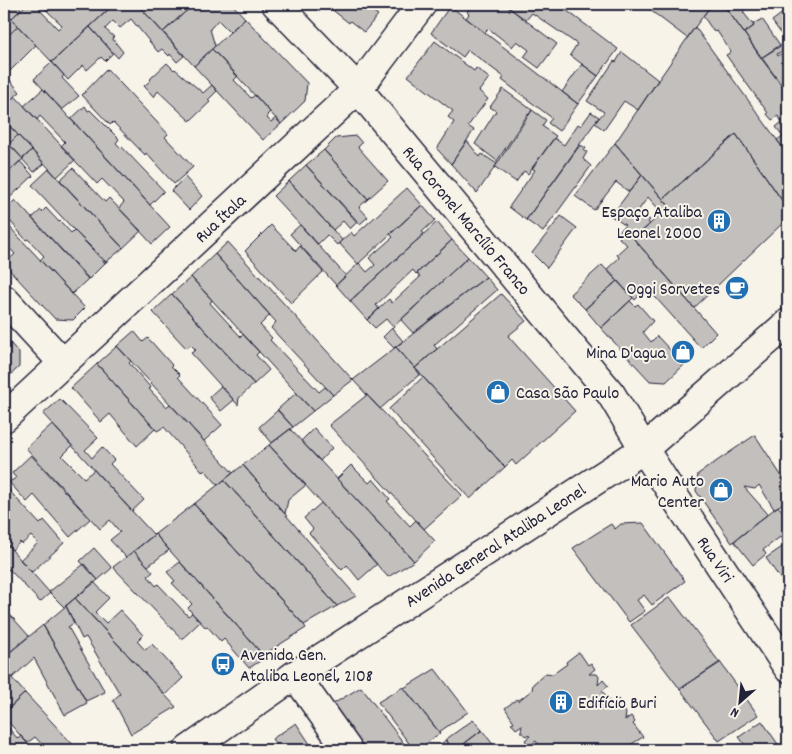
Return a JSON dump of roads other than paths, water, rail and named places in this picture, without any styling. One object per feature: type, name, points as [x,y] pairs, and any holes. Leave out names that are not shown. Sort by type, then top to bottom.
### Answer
[{"type":"main road","name":"Rua Coronel Marcílio Franco","points":[[276,4],[358,89],[611,394],[644,448]]},
{"type":"main road","name":"Rua Ítala","points":[[4,418],[358,89],[422,4]]},
{"type":"main road","points":[[4,299],[63,363]]},
{"type":"main road","name":"Avenida General Ataliba Leonel","points":[[188,750],[295,675],[644,448],[788,323]]},
{"type":"main road","name":"Rua Viri","points":[[644,448],[788,668]]},
{"type":"main road","points":[[295,675],[348,750]]},
{"type":"place","name":"Espaço Ataliba Leonel 2000","points":[[719,221]]},
{"type":"place","name":"Oggi Sorvetes","points":[[737,288]]},
{"type":"place","name":"Mina D'agua","points":[[683,352]]},
{"type":"place","name":"Casa São Paulo","points":[[498,392]]},
{"type":"place","name":"Mario Auto Center","points":[[721,490]]},
{"type":"place","name":"Avenida Gen. Ataliba Leonel, 2108","points":[[223,664]]},
{"type":"place","name":"Edifício Buri","points":[[561,702]]}]
